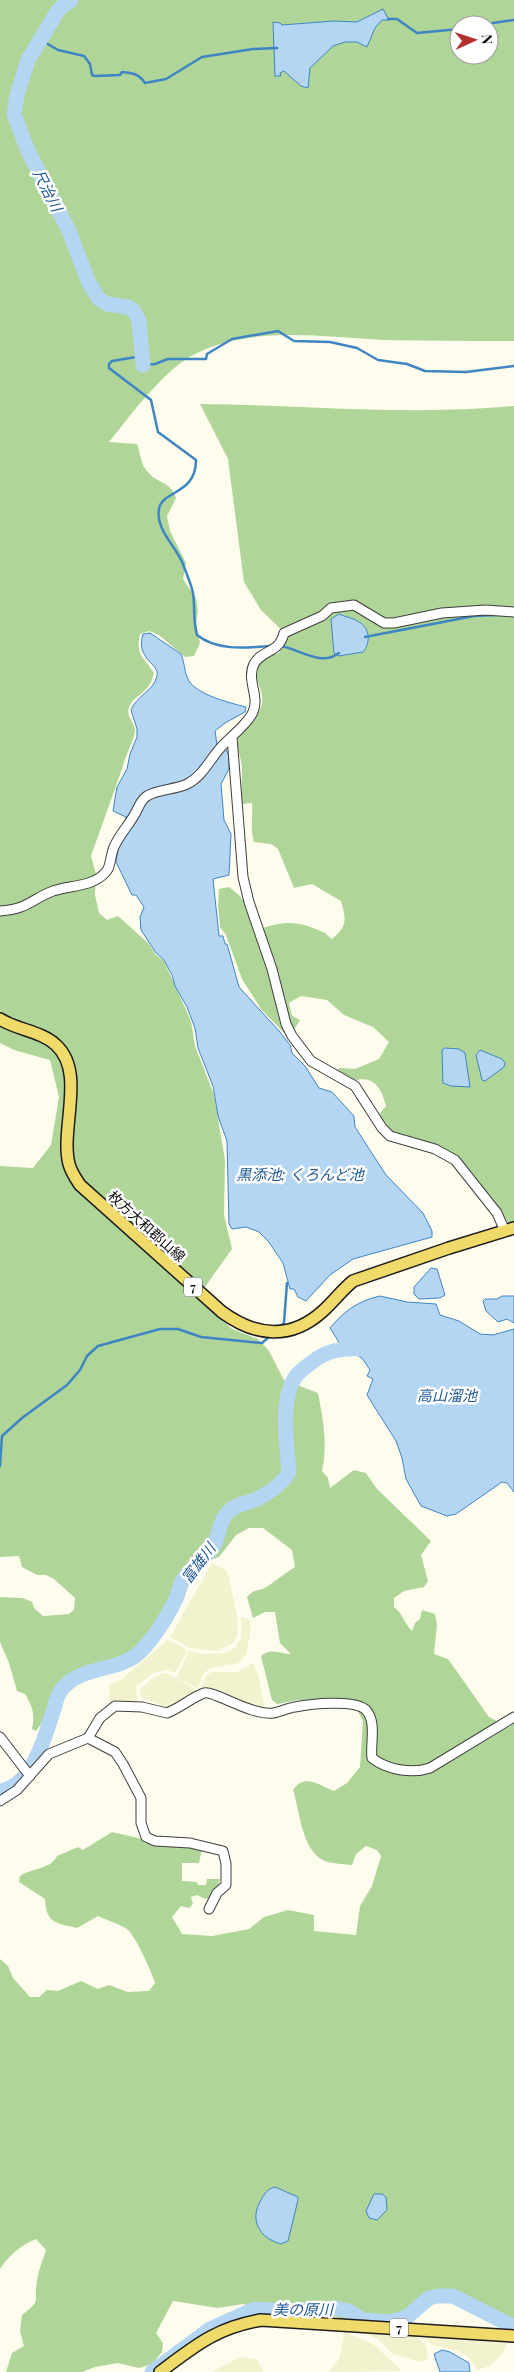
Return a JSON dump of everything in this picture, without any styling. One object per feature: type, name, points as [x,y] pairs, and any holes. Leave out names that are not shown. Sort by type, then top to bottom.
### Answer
[{"type":"main road","name":"枚方大和郡山線","points":[[0,1018],[51,1041],[66,1057],[70,1081],[67,1146],[69,1165],[80,1185],[222,1312],[250,1329],[278,1332],[299,1327],[311,1321],[324,1310],[353,1281],[449,1248],[510,1230]]},
{"type":"main road","name":"7","points":[[160,2372],[216,2332],[236,2324],[261,2320],[514,2336]]},
{"type":"street","points":[[0,911],[26,906],[52,891],[90,882],[99,877],[107,869],[114,846],[147,795],[171,790],[194,781],[224,744],[252,715],[256,704],[252,676],[253,666],[258,659],[276,649],[282,642],[284,634],[322,616],[331,608],[354,604],[384,623],[394,623],[442,613],[486,610],[514,612]]},
{"type":"street","points":[[232,737],[243,877],[249,902],[272,968],[286,1024],[292,1036],[311,1061],[355,1086],[382,1128],[390,1136],[436,1149],[455,1160],[510,1230]]},
{"type":"street","points":[[0,1800],[17,1790],[49,1754],[88,1738],[100,1718],[115,1706],[142,1707],[167,1713],[204,1693],[212,1693],[237,1706],[265,1713],[295,1707],[354,1705],[364,1708],[371,1716],[372,1758],[384,1765],[409,1772],[419,1772],[450,1757],[514,1717]]},
{"type":"street","points":[[0,1737],[30,1776]]},
{"type":"street","points":[[88,1738],[115,1752],[124,1764],[142,1798],[141,1823],[146,1837],[155,1841],[190,1844],[223,1850],[226,1885],[217,1893],[209,1910]]},
{"type":"green space","points":[[0,0],[514,0],[514,341],[384,340],[287,335],[262,336],[238,340],[215,346],[182,362],[137,407],[109,442],[137,444],[145,468],[155,479],[167,485],[176,498],[167,516],[170,531],[186,563],[183,579],[196,598],[198,611],[196,623],[200,643],[194,656],[185,657],[159,635],[149,631],[140,634],[140,651],[154,673],[148,687],[133,700],[129,707],[129,716],[135,729],[134,736],[91,856],[96,874],[95,895],[99,913],[107,920],[118,916],[148,943],[156,955],[164,961],[191,1021],[195,1046],[214,1095],[225,1160],[224,1215],[232,1249],[197,1298],[232,1329],[258,1339],[269,1351],[284,1380],[318,1393],[325,1442],[322,1471],[328,1478],[330,1488],[354,1470],[366,1473],[377,1489],[431,1541],[421,1555],[428,1581],[424,1587],[404,1591],[394,1598],[394,1607],[412,1631],[415,1623],[420,1619],[422,1610],[435,1614],[437,1624],[434,1654],[448,1659],[489,1717],[509,1727],[514,1723],[514,2323],[467,2300],[446,2293],[433,2293],[424,2298],[407,2318],[385,2324],[356,2322],[332,2316],[273,2313],[243,2304],[218,2308],[173,2301],[156,2333],[163,2343],[162,2352],[152,2364],[139,2368],[118,2363],[95,2367],[82,2372],[6,2372],[12,2353],[24,2346],[20,2331],[22,2315],[35,2303],[39,2269],[46,2250],[36,2239],[16,2251],[0,2269],[0,1959],[8,1966],[13,1978],[30,1997],[39,1997],[47,1990],[58,1991],[81,1981],[98,1989],[109,1985],[128,1992],[149,1991],[155,1983],[139,1946],[127,1929],[98,1916],[77,1928],[58,1923],[47,1913],[45,1899],[19,1882],[20,1876],[50,1864],[57,1856],[78,1847],[83,1850],[112,1832],[142,1839],[144,1843],[202,1849],[199,1863],[182,1863],[182,1881],[206,1885],[207,1879],[220,1879],[218,1887],[211,1898],[205,1899],[197,1895],[191,1897],[193,1904],[189,1908],[181,1906],[172,1917],[182,1934],[212,1936],[249,1929],[264,1917],[288,1910],[314,1915],[314,1931],[356,1935],[360,1906],[372,1886],[381,1856],[377,1850],[366,1846],[356,1854],[352,1865],[328,1862],[314,1853],[305,1837],[293,1790],[297,1785],[307,1781],[334,1791],[347,1783],[360,1767],[363,1721],[357,1710],[344,1702],[298,1700],[277,1704],[272,1700],[261,1656],[272,1651],[291,1654],[280,1643],[275,1612],[265,1612],[253,1618],[247,1597],[252,1592],[268,1586],[295,1567],[292,1550],[263,1528],[249,1528],[236,1535],[219,1557],[203,1562],[180,1580],[159,1625],[137,1652],[103,1667],[87,1670],[65,1681],[52,1694],[46,1717],[36,1731],[32,1729],[32,1707],[25,1694],[17,1691],[9,1663],[0,1642],[0,1597],[23,1598],[32,1602],[34,1608],[43,1616],[69,1614],[74,1610],[75,1598],[54,1579],[46,1575],[37,1575],[22,1567],[19,1556],[0,1557],[0,1166],[33,1168],[51,1145],[59,1097],[50,1060],[14,1050],[0,1043]]},
{"type":"green space","points":[[200,404],[396,410],[475,409],[514,406],[514,1232],[496,1204],[456,1155],[438,1146],[396,1135],[378,1116],[386,1106],[376,1084],[366,1079],[353,1081],[336,1071],[340,1068],[355,1069],[379,1059],[389,1042],[373,1027],[344,1015],[327,1000],[301,996],[289,1003],[292,1016],[300,1020],[292,1033],[284,1033],[261,1009],[242,979],[226,935],[220,927],[219,889],[229,887],[239,895],[263,928],[287,923],[300,924],[324,933],[332,939],[341,930],[345,918],[341,901],[312,884],[294,888],[278,849],[271,844],[254,842],[252,803],[241,804],[242,769],[238,739],[243,730],[258,713],[262,704],[256,668],[266,657],[279,653],[288,636],[261,610],[244,582],[228,459]]},
{"type":"green space","points":[[212,1563],[226,1570],[228,1574],[238,1619],[237,1636],[233,1643],[217,1651],[190,1648],[170,1637]]},
{"type":"green space","points":[[241,1617],[249,1619],[251,1630],[246,1654],[239,1663],[211,1668],[205,1672],[197,1688],[176,1678],[189,1651],[204,1654],[225,1653],[236,1647],[241,1637]]},
{"type":"green space","points":[[168,1640],[187,1651],[175,1673],[167,1670],[154,1673],[136,1686],[137,1701],[120,1702],[110,1705],[109,1685],[122,1679]]},
{"type":"green space","points":[[253,1663],[259,1678],[265,1710],[201,1688],[207,1675],[211,1672],[237,1672]]},
{"type":"green space","points":[[161,1674],[168,1674],[198,1691],[168,1708],[141,1697],[140,1690],[150,1680]]},
{"type":"green space","points":[[368,2331],[415,2334],[426,2346],[428,2358],[421,2362],[393,2354],[379,2340],[364,2333]]},
{"type":"green space","points":[[345,2332],[374,2345],[402,2371],[329,2372],[339,2359]]},
{"type":"green space","points":[[420,2334],[508,2341],[501,2356],[489,2366],[477,2370],[470,2359],[459,2351],[433,2345]]},
{"type":"green space","points":[[240,2357],[257,2359],[263,2372],[212,2372]]},
{"type":"water","points":[[383,9],[389,20],[382,20],[375,28],[367,47],[357,42],[345,42],[333,46],[310,68],[308,88],[301,86],[284,71],[280,73],[281,76],[275,76],[273,22],[282,25],[334,21],[357,22]]},
{"type":"water","points":[[339,614],[357,621],[365,628],[368,640],[363,652],[339,656],[334,653],[331,619]]},
{"type":"water","name":"黒添池; くろんど池","points":[[150,633],[181,654],[187,678],[193,686],[215,698],[246,707],[245,712],[215,731],[217,745],[225,748],[229,755],[229,769],[221,784],[224,820],[231,834],[229,875],[213,879],[219,936],[223,936],[225,944],[227,944],[239,987],[280,1032],[290,1045],[292,1053],[305,1066],[319,1088],[332,1092],[354,1116],[355,1127],[386,1175],[423,1213],[432,1231],[432,1237],[353,1259],[330,1275],[306,1301],[298,1297],[294,1289],[290,1289],[283,1263],[268,1241],[259,1232],[246,1227],[232,1229],[229,1224],[227,1141],[218,1116],[213,1086],[198,1048],[195,1028],[164,960],[156,953],[141,930],[140,917],[144,907],[136,895],[132,895],[116,862],[118,849],[123,838],[126,817],[113,811],[117,787],[127,769],[130,754],[137,737],[137,729],[131,710],[133,705],[152,686],[157,676],[155,668],[142,650],[143,634]]},
{"type":"water","points":[[445,1048],[459,1049],[465,1053],[470,1087],[451,1086],[443,1083],[442,1050]]},
{"type":"water","points":[[480,1050],[502,1059],[505,1063],[504,1067],[485,1081],[482,1080],[476,1055]]},
{"type":"water","points":[[431,1268],[437,1269],[445,1295],[440,1298],[419,1299],[414,1294],[414,1287]]},
{"type":"water","name":"高山溜池","points":[[380,1296],[407,1302],[436,1304],[440,1315],[459,1321],[480,1334],[493,1335],[514,1329],[514,1492],[507,1483],[502,1482],[456,1514],[447,1516],[421,1506],[406,1479],[396,1441],[367,1395],[373,1379],[367,1376],[370,1370],[362,1358],[342,1347],[330,1328],[352,1307]]},
{"type":"water","points":[[502,1296],[514,1296],[514,1323],[507,1319],[498,1322],[486,1311],[483,1301],[485,1299],[497,1299]]},
{"type":"water","points":[[275,2187],[298,2197],[288,2241],[281,2244],[262,2233],[256,2221],[256,2214],[261,2200],[266,2192]]},
{"type":"water","points":[[374,2194],[382,2194],[386,2197],[387,2210],[377,2220],[369,2218],[366,2211]]},
{"type":"water","points":[[442,2350],[450,2352],[469,2363],[470,2372],[440,2372],[434,2354]]},
{"type":"waterway","name":"尺治川","points":[[71,0],[59,9],[28,60],[17,95],[14,114],[27,149],[69,231],[88,281],[98,298],[107,304],[128,307],[134,311],[139,321],[143,365]]},
{"type":"waterway","points":[[388,19],[397,19],[417,33],[449,30]]},
{"type":"waterway","points":[[499,22],[514,20]]},
{"type":"waterway","points":[[41,40],[58,50],[84,56],[90,64],[92,75],[120,75],[122,72],[129,73],[135,74],[145,83],[166,79],[202,57],[253,49],[277,48]]},
{"type":"waterway","points":[[143,365],[155,364],[168,359],[206,359],[207,354],[232,339],[278,331],[294,341],[330,342],[357,348],[378,360],[407,364],[425,371],[466,372],[514,366]]},
{"type":"waterway","points":[[142,356],[112,361],[109,364],[109,368],[151,400],[158,432],[196,460],[195,471],[191,480],[161,503],[159,516],[160,524],[180,557],[191,586],[197,635],[213,644],[222,646],[241,648],[270,646]]},
{"type":"waterway","points":[[365,637],[474,616],[498,615]]},
{"type":"waterway","points":[[281,646],[317,658],[332,657],[339,653]]},
{"type":"waterway","points":[[280,1327],[284,1323],[287,1283]]},
{"type":"waterway","points":[[0,1466],[2,1436],[22,1418],[67,1385],[80,1370],[87,1356],[98,1346],[160,1329],[178,1329],[201,1337],[262,1343],[270,1336]]},
{"type":"waterway","name":"富雄川","points":[[0,1791],[12,1787],[22,1780],[30,1769],[42,1744],[58,1695],[67,1683],[87,1673],[131,1659],[140,1652],[164,1620],[176,1599],[184,1578],[213,1547],[222,1521],[227,1513],[239,1505],[265,1495],[287,1476],[289,1472],[285,1423],[287,1397],[296,1376],[323,1355],[341,1350],[361,1349]]},
{"type":"waterway","name":"美の原川","points":[[152,2372],[210,2329],[254,2309],[283,2311],[334,2308],[349,2311],[363,2320],[390,2322],[407,2317],[429,2298],[453,2296],[514,2327]]}]
